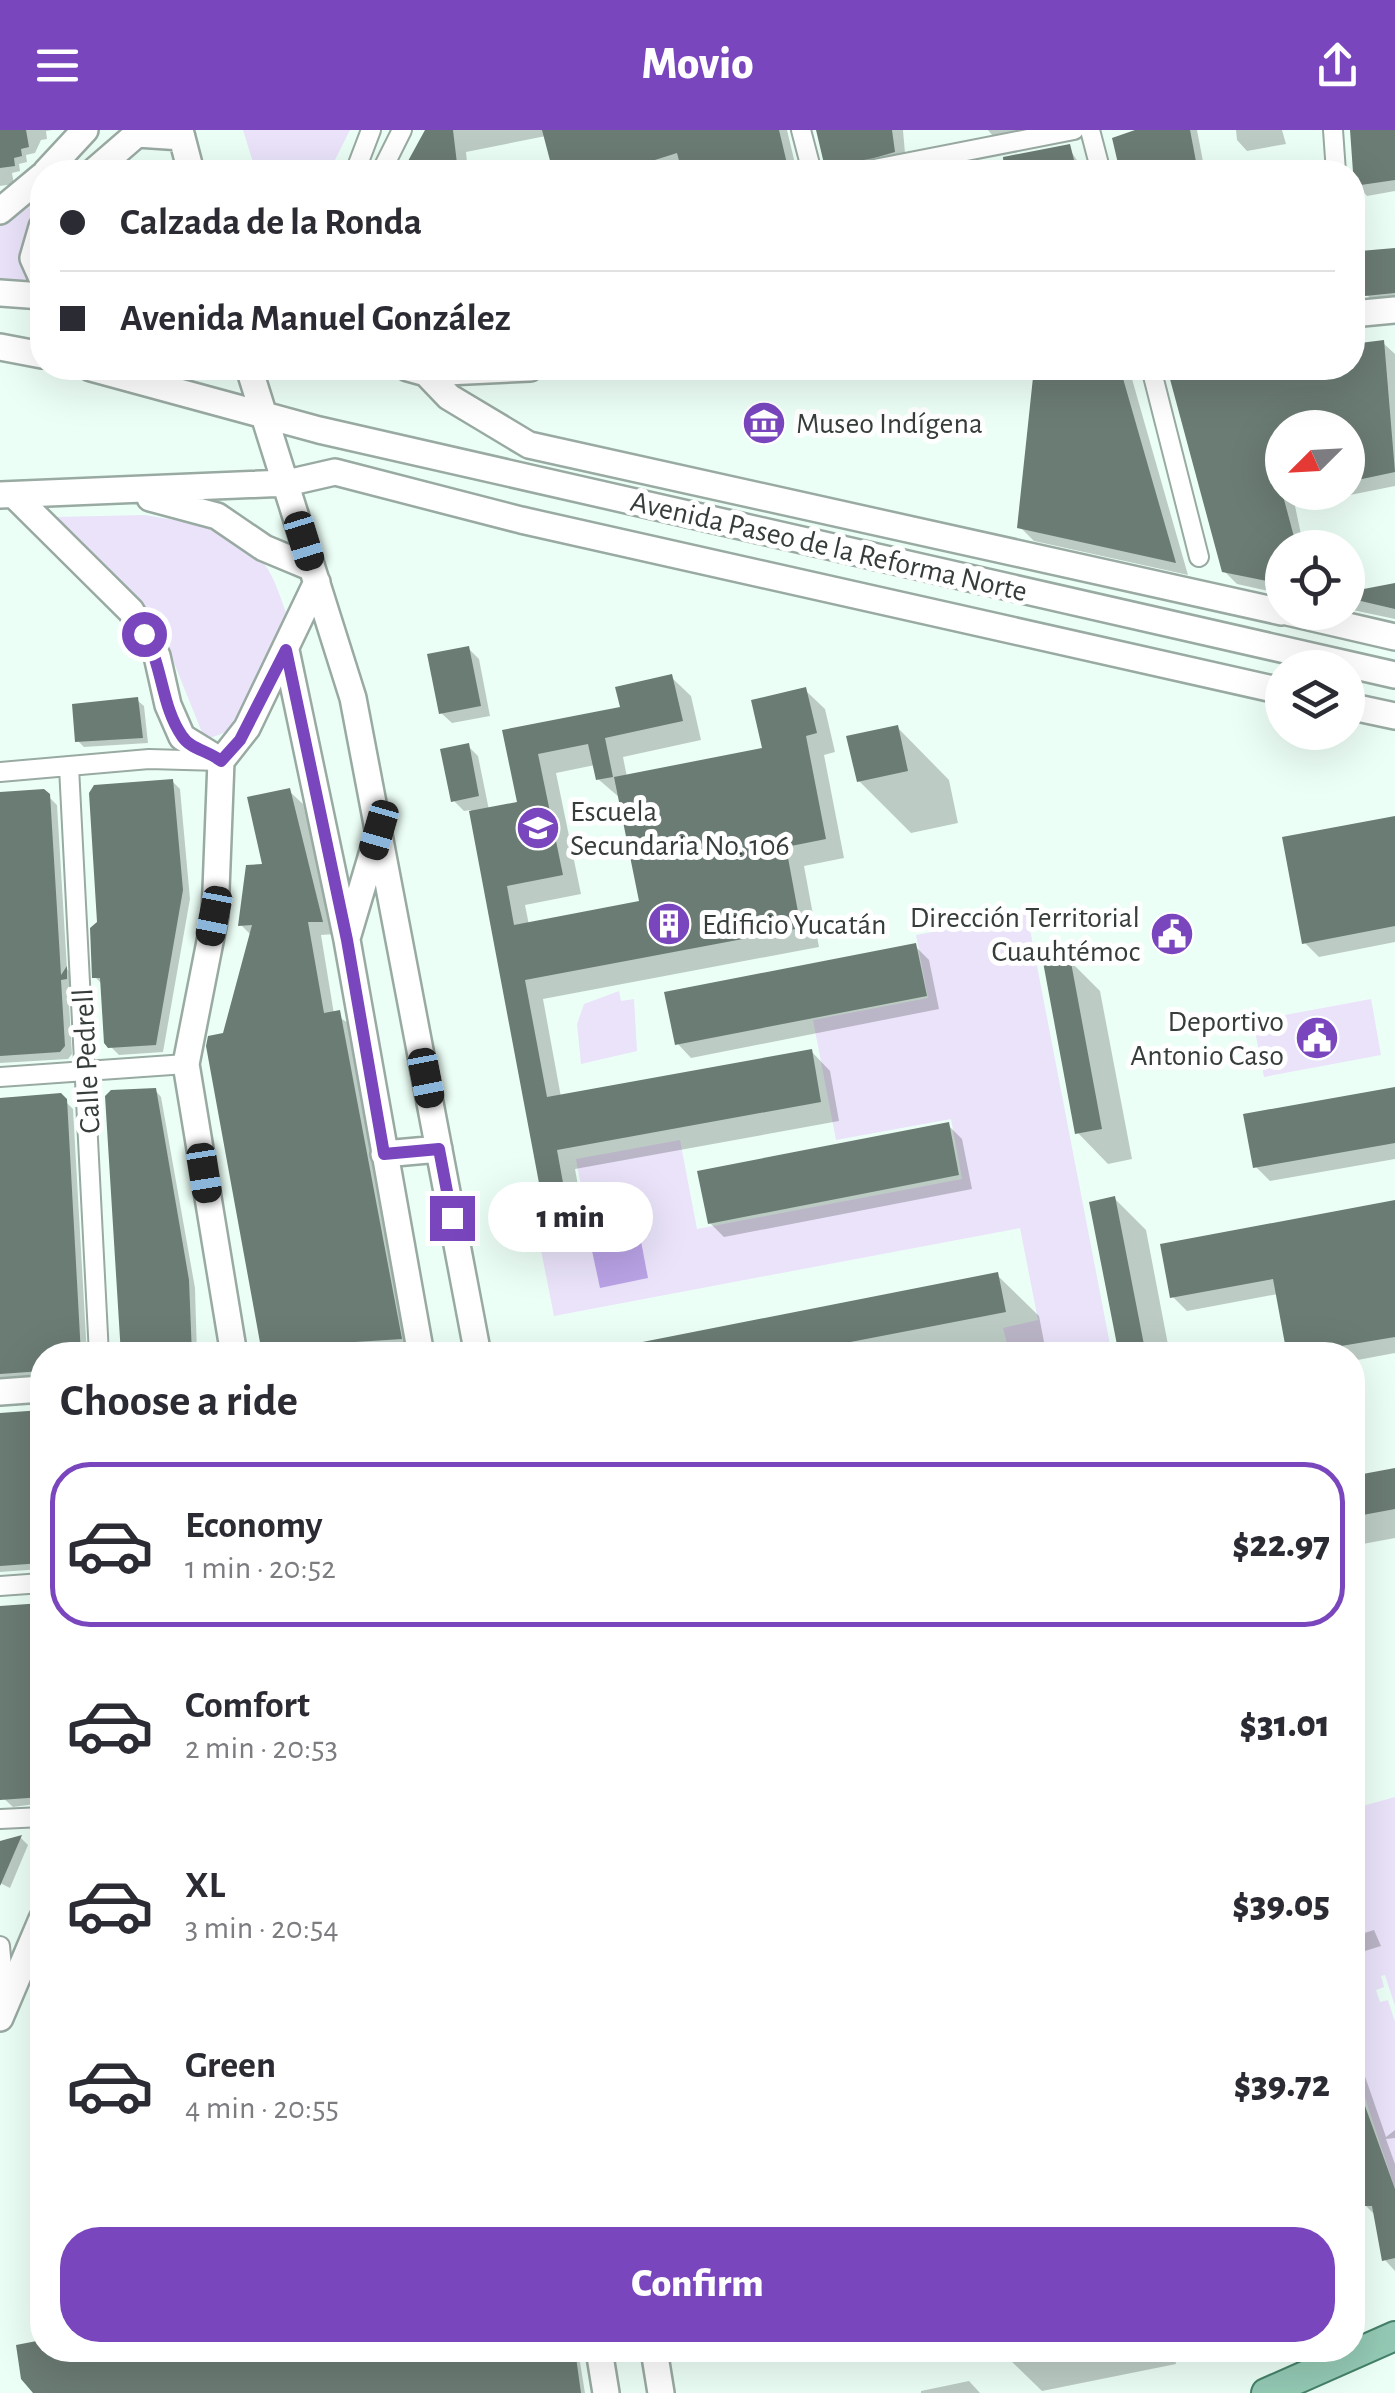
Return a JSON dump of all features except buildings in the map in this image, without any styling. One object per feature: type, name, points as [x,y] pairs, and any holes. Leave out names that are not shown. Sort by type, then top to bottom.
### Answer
[{"type":"main road","points":[[57,160],[85,130]]},
{"type":"main road","points":[[108,160],[137,134],[181,133],[189,160]]},
{"type":"main road","points":[[0,210],[30,185]]},
{"type":"main road","points":[[0,293],[30,295]]},
{"type":"main road","points":[[1365,313],[1395,310]]},
{"type":"main road","points":[[3,347],[30,353]]},
{"type":"main road","name":"Avenida Paseo de la Reforma Norte","points":[[136,380],[319,430],[1395,675]]},
{"type":"main road","points":[[252,380],[353,698],[476,1342]]},
{"type":"main road","name":"Avenida Paseo de la Reforma Norte","points":[[433,380],[450,397],[529,445],[1265,608]]},
{"type":"main road","name":"Avenida Paseo de la Reforma Norte","points":[[7,495],[287,483],[335,472],[522,520],[1265,687]]},
{"type":"main road","points":[[131,492],[216,516],[314,575]]},
{"type":"main road","points":[[7,495],[131,612],[157,656],[168,705],[182,737],[221,761]]},
{"type":"main road","points":[[232,1342],[186,1064],[214,916],[221,761],[240,740],[286,650],[314,575]]},
{"type":"main road","name":"Avenida Paseo de la Reforma Norte","points":[[1365,630],[1395,636]]},
{"type":"main road","points":[[286,650],[347,940],[419,1342]]},
{"type":"main road","points":[[1365,710],[1395,716]]},
{"type":"main road","points":[[347,940],[379,830]]},
{"type":"main road","points":[[384,1154],[439,1149]]},
{"type":"main road","points":[[0,1392],[30,1390]]},
{"type":"main road","points":[[3,2011],[30,1947]]},
{"type":"main road","points":[[1365,2349],[1395,2336]]},
{"type":"main road","points":[[600,2362],[606,2393]]},
{"type":"main road","points":[[656,2362],[661,2393]]},
{"type":"main road","points":[[1266,2393],[1336,2362]]},
{"type":"street","points":[[359,160],[370,130]]},
{"type":"street","points":[[387,160],[402,130]]},
{"type":"street","points":[[801,130],[809,160]]},
{"type":"street","points":[[920,160],[1074,130]]},
{"type":"street","points":[[1090,130],[1099,160]]},
{"type":"street","points":[[1333,130],[1335,160]]},
{"type":"street","points":[[1155,380],[1198,557]]},
{"type":"street","points":[[0,772],[149,758],[221,761]]},
{"type":"street","name":"Calle Pedrell","points":[[69,767],[98,1342]]},
{"type":"street","points":[[0,1077],[186,1064]]},
{"type":"street","points":[[0,1586],[30,1584]]},
{"type":"street","points":[[0,1818],[30,1817]]},
{"type":"street","points":[[0,1946],[3,2011]]},
{"type":"shaded area","points":[[243,130],[350,130],[335,160],[252,160]]},
{"type":"shaded area","points":[[30,200],[30,233],[24,241],[30,284],[0,280],[0,225]]},
{"type":"shaded area","points":[[145,515],[210,529],[240,543],[269,570],[287,615],[229,731],[205,740],[158,623],[53,517]]},
{"type":"shaded area","points":[[1027,914],[1109,1342],[1007,1342],[1003,1328],[1038,1320],[1020,1228],[554,1316],[537,1230],[587,1220],[576,1159],[680,1140],[697,1229],[962,1179],[951,1119],[836,1140],[813,1020],[928,998],[916,935]]},
{"type":"shaded area","points":[[619,991],[621,1001],[634,999],[637,1051],[581,1064],[577,1024],[584,1004]]},
{"type":"shaded area","name":"Deportivo Antonio Caso","points":[[1371,999],[1381,1055],[1264,1077],[1253,1021]]},
{"type":"shaded area","points":[[640,1236],[648,1278],[600,1288],[591,1246]]},
{"type":"shaded area","points":[[1395,1797],[1395,2006],[1385,1975],[1381,1976],[1384,1987],[1376,1990],[1380,2002],[1388,2000],[1395,2022],[1395,2189],[1365,2098],[1365,1805]]},
{"type":"place","name":"Museo Indígena","points":[[764,423]]},
{"type":"place","name":"Escuela Secundaria No. 106","points":[[538,828]]},
{"type":"place","name":"Edificio Yucatán","points":[[669,924]]},
{"type":"place","name":"Dirección Territorial Cuauhtémoc","points":[[1172,934]]},
{"type":"place","name":"Deportivo Antonio Caso","points":[[1317,1038]]},
{"type":"route","points":[[144,634],[157,656],[168,705],[182,737],[221,761],[240,740],[286,650],[347,940],[384,1154],[439,1149],[452,1218]]}]
